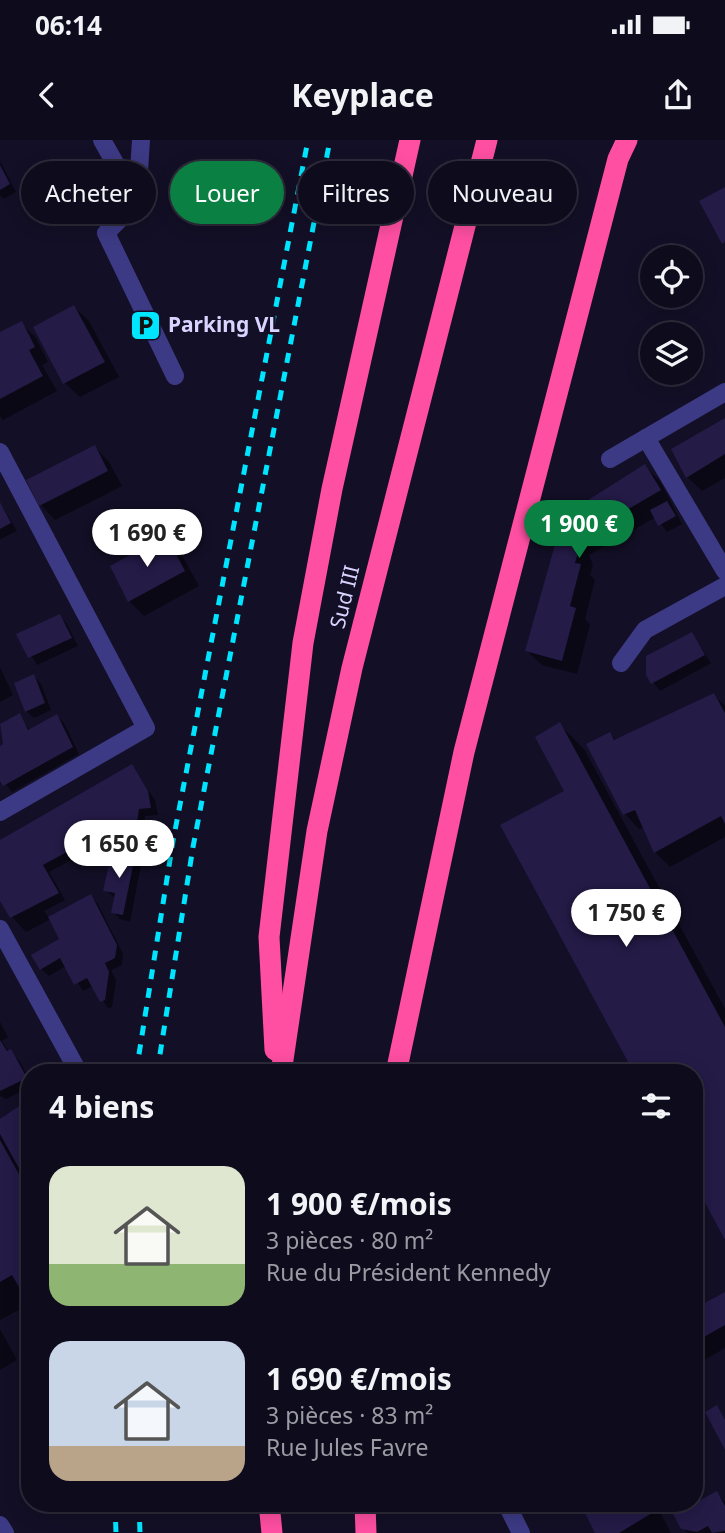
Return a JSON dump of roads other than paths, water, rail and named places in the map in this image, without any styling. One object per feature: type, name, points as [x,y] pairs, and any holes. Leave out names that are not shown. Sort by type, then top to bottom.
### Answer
[{"type":"highway","points":[[278,1064],[269,937],[303,643],[332,489],[410,140]]},
{"type":"highway","name":"Sud III","points":[[280,1064],[317,831],[352,668],[487,140]]},
{"type":"highway","points":[[398,1064],[467,739],[545,431],[618,159],[627,140]]},
{"type":"highway","points":[[270,1512],[272,1533]]},
{"type":"highway","points":[[365,1512],[366,1533]]},
{"type":"street","points":[[102,140],[114,161]]},
{"type":"street","points":[[140,161],[141,140]]},
{"type":"street","points":[[115,224],[106,233],[176,376]]},
{"type":"street","points":[[610,459],[725,392]]},
{"type":"street","points":[[646,439],[725,571]]},
{"type":"street","points":[[0,452],[146,728],[0,812]]},
{"type":"street","points":[[621,663],[645,630],[725,586]]},
{"type":"street","points":[[0,929],[74,1064]]},
{"type":"street","points":[[510,1512],[521,1533]]},
{"type":"street","points":[[0,1525],[5,1533]]},
{"type":"railway","points":[[137,1064],[173,841],[308,140]]},
{"type":"railway","points":[[158,1064],[193,847],[330,140]]},
{"type":"railway","points":[[115,1512],[116,1533]]},
{"type":"railway","points":[[139,1512],[140,1533]]},
{"type":"place","name":"Parking VL","points":[[145,325]]}]
